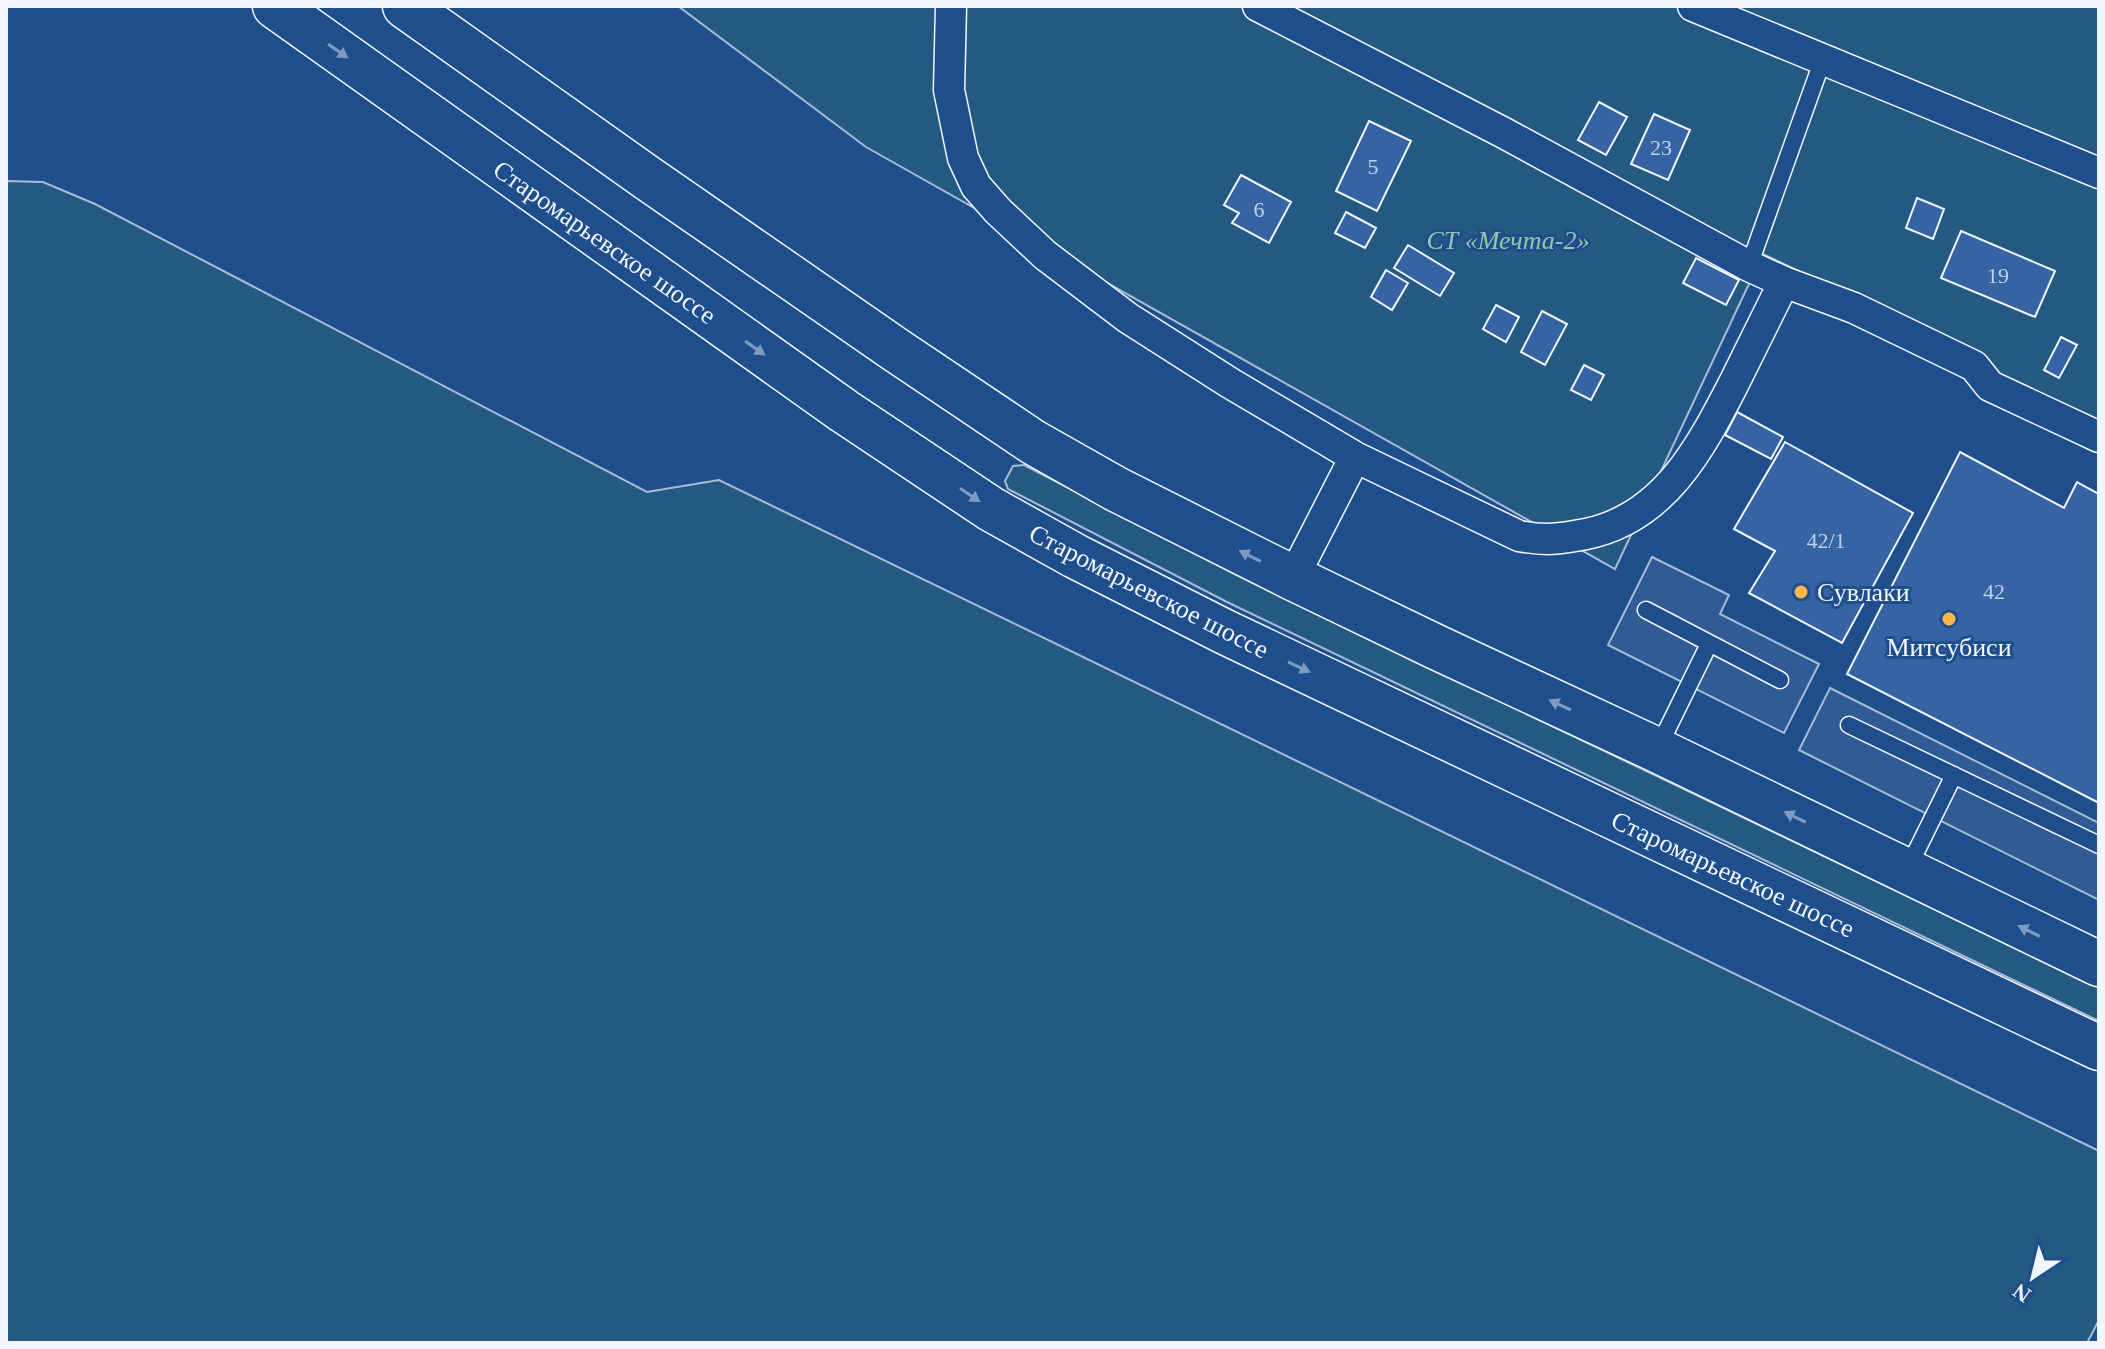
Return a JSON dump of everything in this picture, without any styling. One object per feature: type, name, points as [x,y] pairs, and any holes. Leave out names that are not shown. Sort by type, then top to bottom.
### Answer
[{"type":"main road","name":"Старомарьевское шоссе","points":[[275,6],[844,411],[991,509],[1075,556],[1225,632],[2099,1048]]},
{"type":"main road","points":[[405,6],[738,242],[1033,442],[1116,489],[1293,578],[2099,964]]},
{"type":"street","points":[[951,6],[949,90],[963,158],[976,186],[1045,255],[1128,318],[1355,457],[1519,536],[1546,541],[1608,530],[1639,514],[1662,494],[1694,456],[1720,411],[1784,282]]},
{"type":"street","points":[[1258,6],[1504,133],[1749,266],[1854,308],[1974,366],[1990,386],[2099,437]]},
{"type":"street","points":[[1693,6],[2099,173]]},
{"type":"street","points":[[1293,578],[1355,457]]},
{"type":"lane","points":[[1749,266],[1823,59]]},
{"type":"lane","points":[[1646,610],[1780,680]]},
{"type":"lane","points":[[1657,750],[1709,644]]},
{"type":"lane","points":[[1849,725],[2099,845]]},
{"type":"lane","points":[[1906,871],[1954,775]]},
{"type":"green space","name":"СТ «Мечта-2»","points":[[678,6],[2099,6],[2099,424],[1997,376],[1979,357],[1763,254],[1615,569],[866,147]]},
{"type":"green space","points":[[6,181],[43,182],[95,204],[647,492],[719,480],[2099,1151],[2099,1320],[2087,1343],[6,1343]]},
{"type":"green space","points":[[1024,465],[1239,576],[2099,988],[2099,1021],[1227,602],[1008,489],[1005,481],[1013,466]]},
{"type":"shaded area","points":[[1652,557],[1729,595],[1720,614],[1819,664],[1784,733],[1608,645]]},
{"type":"shaded area","points":[[1830,688],[2099,823],[2099,900],[1799,750]]},
{"type":"building","points":[[1599,102],[1627,117],[1606,155],[1578,140]]},
{"type":"building","points":[[1654,114],[1690,130],[1668,180],[1631,164]]},
{"type":"building","points":[[1369,121],[1411,141],[1377,211],[1336,191]]},
{"type":"building","points":[[1241,175],[1291,202],[1269,243],[1232,223],[1239,213],[1224,205]]},
{"type":"building","points":[[1917,198],[1944,209],[1933,239],[1906,228]]},
{"type":"building","points":[[1346,212],[1376,228],[1365,248],[1335,233]]},
{"type":"building","points":[[1961,231],[2055,271],[2035,317],[1941,278]]},
{"type":"building","points":[[1408,245],[1454,273],[1440,296],[1394,268]]},
{"type":"building","points":[[1696,258],[1739,280],[1726,305],[1683,283]]},
{"type":"building","points":[[1386,270],[1408,283],[1392,310],[1371,297]]},
{"type":"building","points":[[1496,305],[1519,317],[1506,342],[1483,329]]},
{"type":"building","points":[[1542,311],[1567,324],[1545,365],[1521,352]]},
{"type":"building","points":[[2061,337],[2077,345],[2059,378],[2044,370]]},
{"type":"building","points":[[1584,365],[1604,375],[1591,400],[1571,390]]},
{"type":"building","points":[[1737,412],[1783,437],[1771,459],[1725,435]]},
{"type":"building","points":[[1785,442],[1913,513],[1842,643],[1749,593],[1775,551],[1734,529]]},
{"type":"building","points":[[1960,452],[2064,508],[2077,482],[2099,494],[2099,803],[1847,674]]},
{"type":"place","name":"Сувлаки","points":[[1801,592]]},
{"type":"place","name":"Митсубиси","points":[[1949,619]]}]
